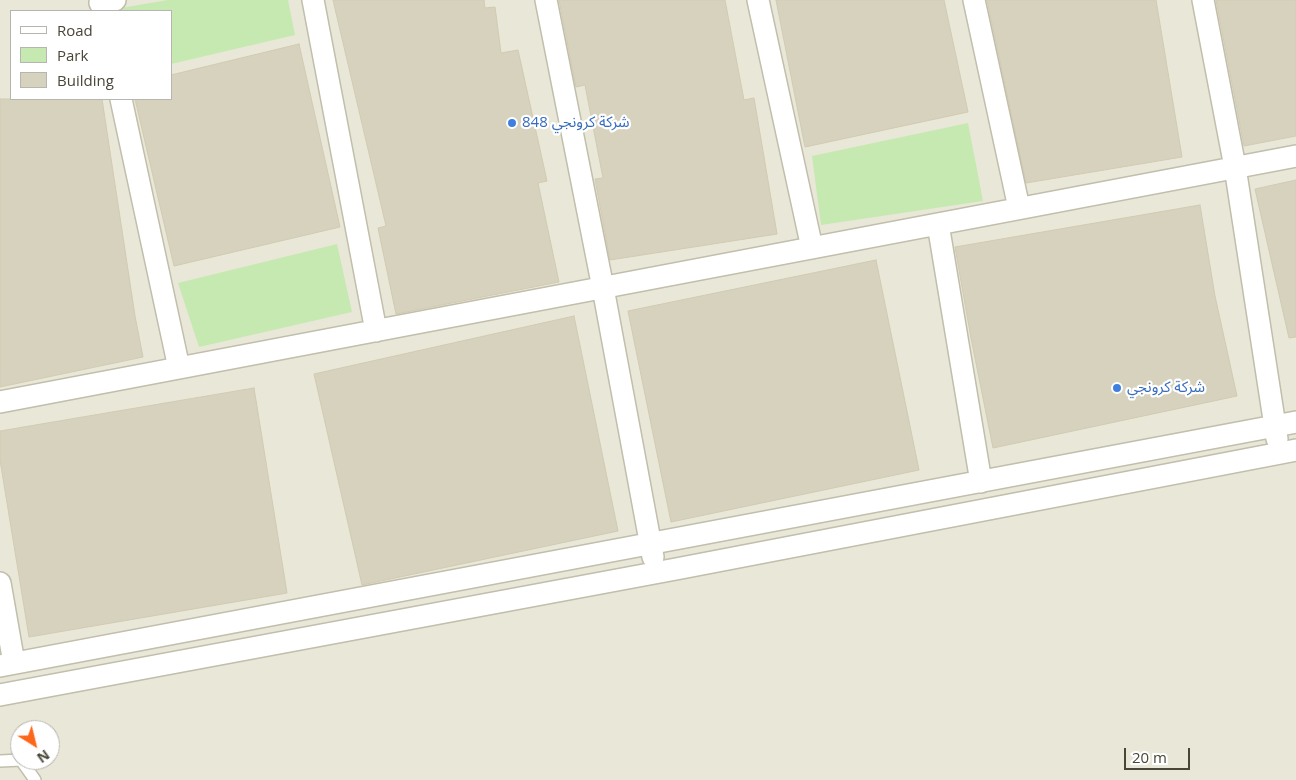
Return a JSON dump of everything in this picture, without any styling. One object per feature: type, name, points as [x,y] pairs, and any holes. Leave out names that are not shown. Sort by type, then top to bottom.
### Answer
[{"type":"street","points":[[313,0],[376,331]]},
{"type":"street","points":[[546,0],[603,288],[656,572]]},
{"type":"street","points":[[758,0],[812,248]]},
{"type":"street","points":[[974,0],[1019,208]]},
{"type":"street","points":[[0,695],[1287,451],[1275,426],[1235,167],[1203,0]]},
{"type":"street","points":[[120,100],[179,368]]},
{"type":"street","points":[[0,402],[1296,156]]},
{"type":"street","points":[[938,224],[981,482]]},
{"type":"street","points":[[0,583],[7,665],[1296,422]]},
{"type":"lane","points":[[0,761],[21,760],[35,780]]},
{"type":"shaded area","points":[[0,0],[1296,0],[1296,780],[0,780]]},
{"type":"green space","points":[[168,0],[288,0],[295,35],[172,64],[172,10],[122,10],[121,8]]},
{"type":"green space","points":[[968,123],[983,201],[821,225],[812,156]]},
{"type":"green space","points":[[337,244],[352,312],[199,347],[178,283]]},
{"type":"building","points":[[333,0],[484,0],[485,8],[495,7],[501,53],[518,50],[547,181],[538,183],[559,282],[396,314],[378,228],[386,226]]},
{"type":"building","points":[[559,0],[725,0],[744,100],[754,98],[777,234],[610,260],[595,179],[603,178],[585,85],[576,87]]},
{"type":"building","points":[[776,0],[944,0],[968,112],[805,147]]},
{"type":"building","points":[[987,0],[1156,0],[1182,157],[1026,183]]},
{"type":"building","points":[[1216,0],[1296,0],[1296,136],[1244,146]]},
{"type":"building","points":[[299,44],[340,227],[174,266],[135,100],[172,100],[172,75]]},
{"type":"building","points":[[0,99],[102,100],[143,357],[0,387]]},
{"type":"building","points":[[1296,180],[1296,337],[1289,338],[1255,189]]},
{"type":"building","points":[[1200,205],[1215,296],[1237,396],[993,448],[955,247]]},
{"type":"building","points":[[876,260],[919,470],[671,522],[628,311]]},
{"type":"building","points":[[574,316],[618,531],[362,585],[314,374]]},
{"type":"building","points":[[254,388],[287,593],[29,637],[0,460],[0,431]]},
{"type":"place","name":"شركة كرونجي 848","points":[[512,123]]},
{"type":"place","name":"شركة كرونجي","points":[[1117,388]]}]
